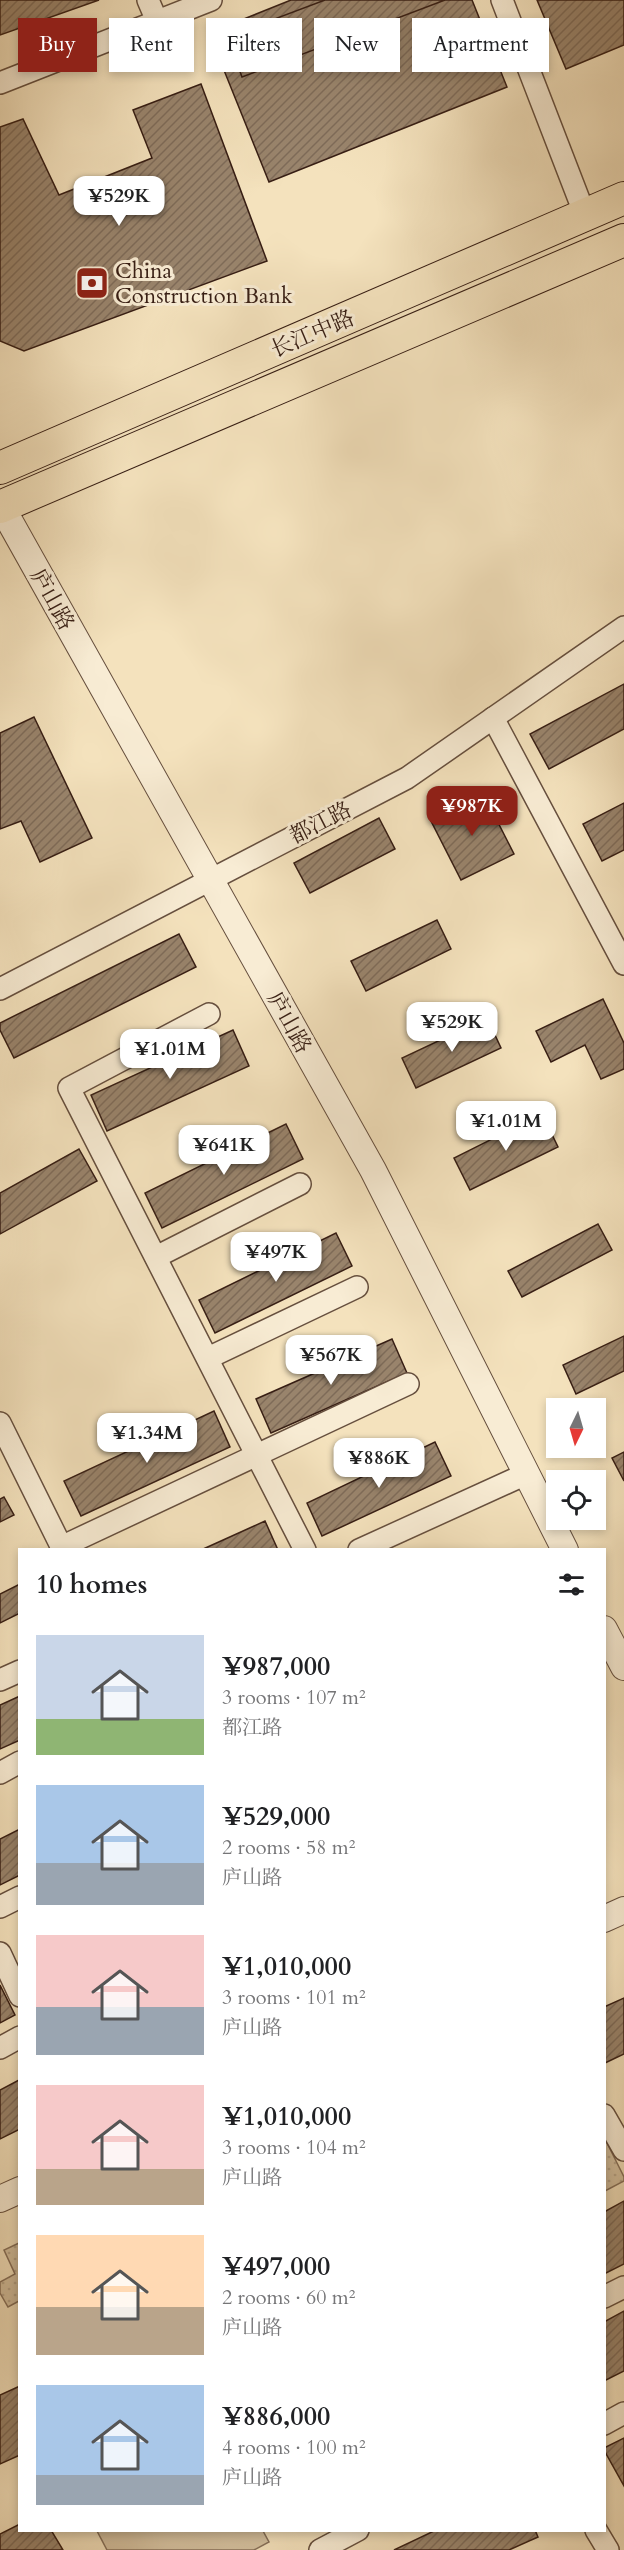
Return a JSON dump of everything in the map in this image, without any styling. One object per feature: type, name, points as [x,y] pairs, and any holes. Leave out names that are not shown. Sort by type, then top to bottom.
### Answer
[{"type":"main road","name":"长江中路","points":[[0,468],[624,198]]},
{"type":"main road","name":"长江中路","points":[[0,506],[624,240]]},
{"type":"street","points":[[148,0],[156,18]]},
{"type":"street","points":[[165,18],[211,0]]},
{"type":"street","points":[[502,0],[585,215]]},
{"type":"street","points":[[0,83],[109,40]]},
{"type":"street","name":"庐山路","points":[[0,506],[373,1170],[564,1548]]},
{"type":"street","name":"都江路","points":[[0,990],[210,878],[407,778],[624,627]]},
{"type":"street","points":[[493,718],[624,964]]},
{"type":"street","points":[[209,1014],[69,1088],[304,1548]]},
{"type":"street","points":[[156,1257],[300,1184]]},
{"type":"street","points":[[208,1358],[357,1287]]},
{"type":"street","points":[[0,1423],[62,1548],[408,1384]]},
{"type":"street","points":[[363,1548],[526,1474]]},
{"type":"street","points":[[606,1633],[624,1667]]},
{"type":"street","points":[[0,1773],[18,1763]]},
{"type":"street","points":[[0,1907],[18,1898]]},
{"type":"street","points":[[606,1918],[624,1910]]},
{"type":"street","points":[[0,1953],[18,1992]]},
{"type":"street","points":[[0,2048],[18,2038]]},
{"type":"street","points":[[606,2118],[624,2150]]},
{"type":"street","points":[[0,2199],[18,2191]]},
{"type":"street","points":[[606,2296],[624,2287]]},
{"type":"street","points":[[606,2423],[624,2413]]},
{"type":"street","points":[[320,2550],[354,2532]]},
{"type":"shaded area","points":[[606,2141],[624,2177],[624,2181],[606,2190]]},
{"type":"shaded area","points":[[18,2243],[18,2302],[8,2307],[0,2293],[0,2282],[15,2274],[4,2250]]},
{"type":"shaded area","points":[[98,2532],[264,2532],[269,2542],[254,2550],[107,2550]]},
{"type":"building","points":[[0,0],[99,0],[48,18],[18,18],[18,29],[0,35]]},
{"type":"building","points":[[291,0],[472,0],[479,18],[412,18],[412,72],[501,72],[507,87],[269,182],[225,72],[302,72],[302,18],[246,18]]},
{"type":"building","points":[[325,0],[445,0],[398,18],[314,18],[314,50],[302,54],[302,18],[277,18]]},
{"type":"building","points":[[537,0],[624,0],[624,45],[566,69],[549,29],[549,18],[545,18]]},
{"type":"building","points":[[240,72],[255,72],[242,77]]},
{"type":"building","points":[[201,84],[267,261],[24,351],[0,341],[0,127],[23,119],[59,195],[152,158],[133,110]]},
{"type":"building","points":[[624,684],[624,729],[549,769],[530,734]]},
{"type":"building","points":[[34,717],[92,838],[40,862],[21,821],[0,829],[0,733]]},
{"type":"building","points":[[484,795],[514,854],[461,880],[431,821]]},
{"type":"building","points":[[624,803],[624,850],[602,861],[583,824]]},
{"type":"building","points":[[379,818],[395,849],[310,893],[294,863]]},
{"type":"building","points":[[437,920],[451,949],[366,991],[351,961]]},
{"type":"building","points":[[179,934],[196,967],[14,1058],[0,1030],[0,1023]]},
{"type":"building","points":[[603,999],[624,1043],[624,1069],[601,1079],[585,1045],[551,1062],[536,1031]]},
{"type":"building","points":[[487,1018],[501,1048],[416,1088],[402,1058]]},
{"type":"building","points":[[233,1030],[249,1066],[107,1131],[91,1095]]},
{"type":"building","points":[[542,1114],[558,1147],[470,1190],[454,1158]]},
{"type":"building","points":[[286,1124],[303,1159],[162,1228],[145,1193]]},
{"type":"building","points":[[79,1149],[97,1181],[0,1234],[0,1193]]},
{"type":"building","points":[[598,1224],[612,1250],[522,1297],[508,1271]]},
{"type":"building","points":[[336,1233],[352,1266],[215,1333],[199,1300]]},
{"type":"building","points":[[624,1336],[624,1371],[576,1394],[563,1365]]},
{"type":"building","points":[[392,1339],[407,1373],[271,1433],[256,1399]]},
{"type":"building","points":[[214,1411],[230,1447],[81,1516],[64,1481]]},
{"type":"building","points":[[435,1442],[451,1476],[322,1536],[307,1503]]},
{"type":"building","points":[[624,1452],[624,1481],[612,1458]]},
{"type":"building","points":[[4,1497],[14,1515],[0,1522],[0,1499]]},
{"type":"building","points":[[265,1521],[277,1548],[205,1548]]},
{"type":"building","points":[[18,1585],[18,1614],[0,1623],[0,1594]]},
{"type":"building","points":[[18,1697],[18,1741],[0,1749],[0,1705]]},
{"type":"building","points":[[18,1830],[18,1876],[0,1885],[0,1839]]},
{"type":"building","points":[[0,1985],[15,2015],[0,2023]]},
{"type":"building","points":[[624,1998],[624,2054],[606,2063],[606,2006]]},
{"type":"building","points":[[18,2081],[18,2130],[0,2139],[0,2090]]},
{"type":"building","points":[[624,2201],[624,2264],[606,2273],[606,2211]]},
{"type":"building","points":[[624,2311],[624,2371],[606,2380],[606,2321]]},
{"type":"building","points":[[18,2387],[18,2456],[0,2464],[0,2395]]},
{"type":"building","points":[[624,2438],[624,2486],[606,2454],[606,2447]]},
{"type":"building","points":[[18,2525],[18,2532],[52,2532],[63,2550],[0,2550],[0,2534]]},
{"type":"building","points":[[432,2532],[536,2532],[538,2537],[509,2550],[394,2550]]},
{"type":"place","name":"China Construction Bank","points":[[92,283]]}]
